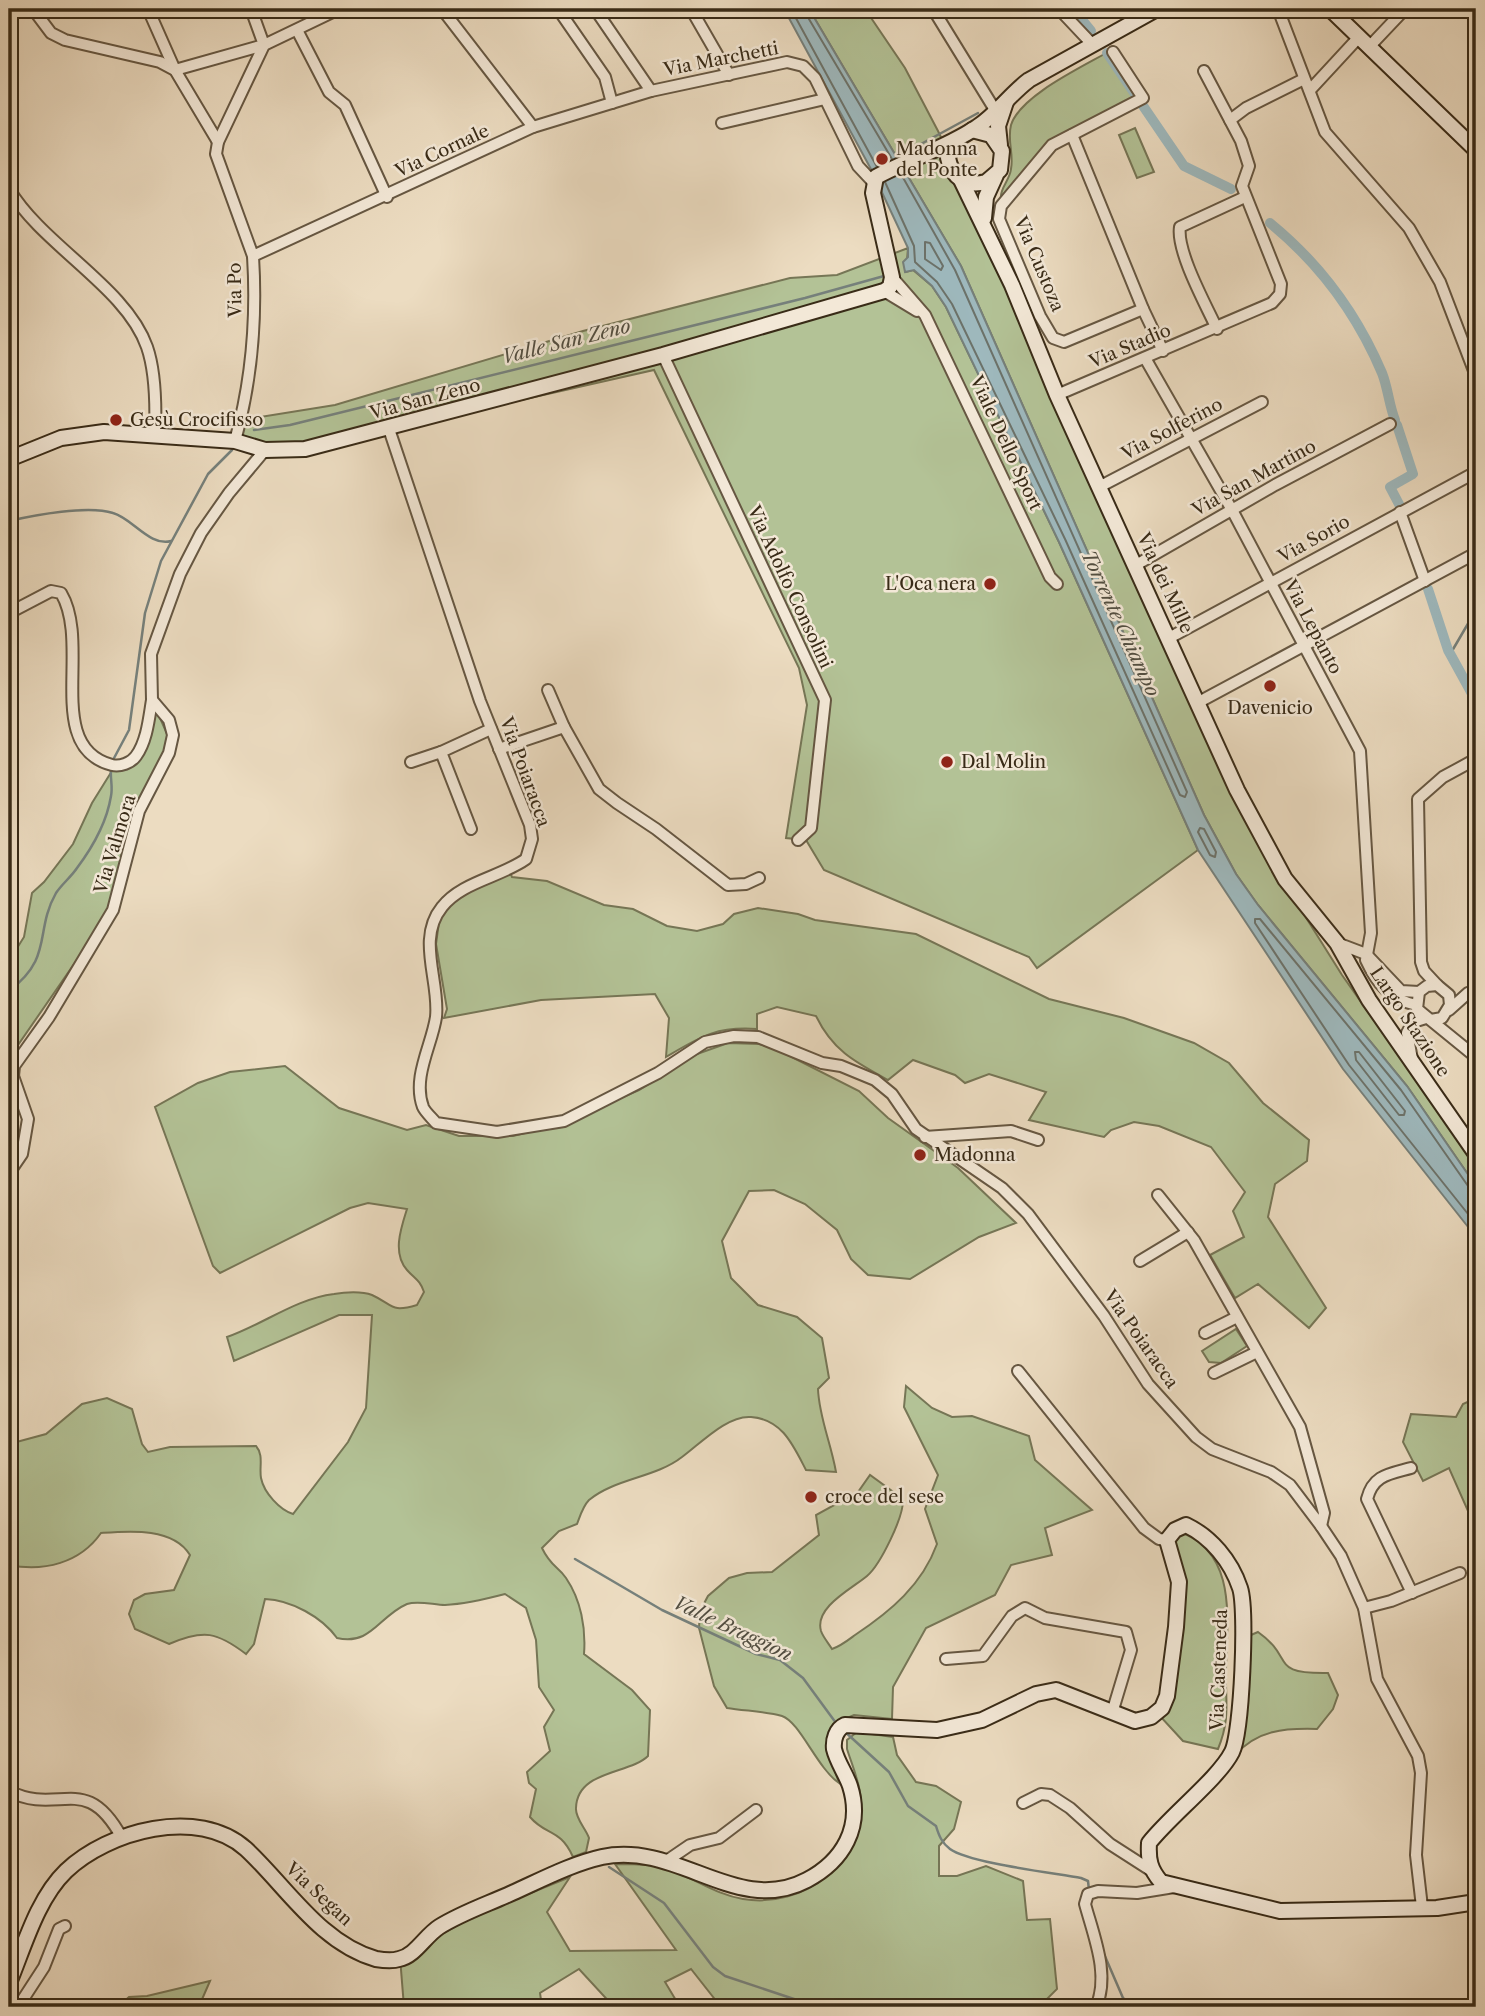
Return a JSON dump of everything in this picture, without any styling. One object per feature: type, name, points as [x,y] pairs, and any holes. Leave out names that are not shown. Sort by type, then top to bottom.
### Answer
[{"type":"street","points":[[33,9],[51,33],[65,40],[160,62],[175,70],[264,45],[339,9]]},
{"type":"street","name":"Via Po","points":[[148,9],[175,70],[218,142],[216,154],[253,256],[253,362],[235,441]]},
{"type":"street","points":[[218,142],[264,45],[251,9]]},
{"type":"street","points":[[442,9],[533,127]]},
{"type":"street","points":[[558,9],[605,77],[612,103]]},
{"type":"street","name":"Via Marchetti","points":[[595,9],[651,91],[787,62],[803,66],[815,78],[858,166],[874,179]]},
{"type":"street","points":[[691,9],[729,75]]},
{"type":"street","points":[[933,9],[995,110]]},
{"type":"street","points":[[1059,9],[1092,44]]},
{"type":"street","points":[[925,316],[884,291],[890,287],[892,278],[874,179],[919,156],[944,148],[972,130],[1007,97],[1092,44],[1157,9]]},
{"type":"street","points":[[1278,9],[1325,132],[1409,228],[1440,282],[1476,376]]},
{"type":"street","points":[[1330,9],[1476,150]]},
{"type":"street","points":[[1230,120],[1246,108],[1307,85],[1405,9]]},
{"type":"street","points":[[297,30],[329,92],[345,105],[387,197]]},
{"type":"street","name":"Via Custoza","points":[[1113,52],[1143,98],[1052,145],[1001,206],[999,219],[1040,316],[1053,338],[1064,342],[1143,309]]},
{"type":"street","name":"Via Stadio","points":[[1058,395],[1217,329],[1272,303],[1282,290],[1242,186],[1249,166],[1205,71]]},
{"type":"street","name":"Via Cornale","points":[[253,256],[387,197],[533,127],[651,91]]},
{"type":"street","points":[[984,223],[986,197],[1002,164],[997,134],[1007,97]]},
{"type":"street","points":[[722,122],[825,99]]},
{"type":"street","points":[[972,130],[985,132],[1000,145]]},
{"type":"street","points":[[1072,135],[1143,309],[1163,351]]},
{"type":"street","points":[[955,139],[948,158],[957,175]]},
{"type":"street","points":[[919,156],[980,184],[996,175]]},
{"type":"street","name":"Via dei Mille","points":[[957,175],[984,223],[1099,487],[1237,790],[1285,879],[1338,943]]},
{"type":"street","points":[[9,212],[10,192]]},
{"type":"street","points":[[10,192],[36,224],[117,302],[147,347],[154,386],[155,433]]},
{"type":"street","points":[[1217,329],[1187,260],[1179,234],[1180,227],[1245,197]]},
{"type":"street","name":"Viale Dello Sport","points":[[892,278],[925,316],[1050,577],[1057,584]]},
{"type":"street","name":"Via San Zeno","points":[[9,459],[61,438],[104,432],[155,433],[235,441],[265,450],[305,449],[663,355],[884,291]]},
{"type":"street","name":"Via Adolfo Consolini","points":[[663,355],[824,700],[811,828],[798,840]]},
{"type":"street","name":"Via Lepanto","points":[[1145,358],[1232,510],[1360,751],[1371,936],[1369,957]]},
{"type":"street","name":"Via Solferino","points":[[1099,487],[1262,402]]},
{"type":"street","name":"Via San Martino","points":[[1136,565],[1390,424]]},
{"type":"street","name":"Via Poiaracca","points":[[389,429],[491,729],[530,825],[532,839],[526,859],[451,898],[441,907],[432,927],[430,948],[436,1016],[421,1073],[423,1107],[436,1123],[497,1132],[564,1121],[658,1073],[705,1042],[746,1037],[758,1037],[822,1063],[841,1066],[875,1080],[892,1094],[925,1137],[1002,1188],[1028,1214],[1104,1316],[1148,1384],[1196,1437],[1212,1449],[1270,1472],[1290,1485],[1341,1556],[1364,1608],[1377,1679],[1418,1756],[1421,1773],[1416,1855],[1422,1907]]},
{"type":"street","points":[[9,613],[51,591],[61,593],[74,638],[72,723],[80,742],[96,758],[115,766],[132,761],[140,751],[152,700],[151,654],[180,574],[213,515],[265,450]]},
{"type":"street","name":"Via Sorio","points":[[1169,638],[1476,471]]},
{"type":"street","points":[[1400,512],[1424,581]]},
{"type":"street","points":[[1199,702],[1476,553]]},
{"type":"street","points":[[548,691],[564,727],[599,789],[728,885],[746,884],[759,878]]},
{"type":"street","name":"Via Valmora","points":[[9,1173],[22,1154],[28,1119],[13,1076],[15,1066],[49,1017],[113,910],[139,811],[169,753],[173,735],[169,720],[152,700]]},
{"type":"street","points":[[499,749],[564,727]]},
{"type":"street","points":[[411,762],[441,752],[491,729]]},
{"type":"street","points":[[441,752],[471,829]]},
{"type":"street","points":[[1453,1038],[1447,1012],[1450,1000],[1424,971],[1421,962],[1418,799],[1443,777],[1476,759]]},
{"type":"street","points":[[1355,947],[1371,936]]},
{"type":"street","points":[[1338,943],[1355,947],[1369,957],[1393,987],[1408,993],[1419,992],[1427,986],[1472,991]]},
{"type":"street","name":"Largo Stazione","points":[[1338,943],[1369,1000],[1476,1154]]},
{"type":"street","points":[[1369,957],[1370,968],[1387,992],[1401,1001],[1416,1005],[1428,1019],[1476,1057]]},
{"type":"street","points":[[1412,1062],[1407,1033],[1413,1023],[1447,1012],[1472,991]]},
{"type":"street","points":[[1416,1005],[1419,992]]},
{"type":"street","points":[[925,1137],[1011,1131],[1038,1140]]},
{"type":"street","points":[[1157,1195],[1188,1232],[1300,1427],[1324,1513],[1321,1526]]},
{"type":"street","points":[[1140,1262],[1188,1232]]},
{"type":"street","points":[[1205,1333],[1237,1317]]},
{"type":"street","points":[[1214,1373],[1257,1352]]},
{"type":"street","points":[[668,1860],[739,1889],[771,1891],[808,1880],[835,1859],[850,1840],[856,1814],[850,1784],[834,1748],[836,1734],[845,1725],[937,1730],[982,1720],[1037,1695],[1056,1690],[1135,1721],[1151,1717],[1163,1708],[1167,1696],[1178,1582],[1167,1539],[1159,1539],[1144,1528],[1018,1371]]},
{"type":"street","points":[[1411,1468],[1378,1477],[1370,1486],[1367,1499],[1412,1593]]},
{"type":"street","name":"Via Casteneda","points":[[1152,1871],[1148,1858],[1149,1843],[1231,1754],[1238,1734],[1242,1674],[1241,1591],[1230,1564],[1197,1530],[1186,1525],[1175,1530],[1167,1539]]},
{"type":"street","points":[[1364,1608],[1412,1593],[1460,1573]]},
{"type":"street","points":[[946,1659],[983,1656],[1012,1616],[1025,1608],[1045,1618],[1126,1632],[1131,1650],[1112,1713]]},
{"type":"street","points":[[9,1791],[26,1797],[81,1800],[99,1805],[122,1838]]},
{"type":"street","points":[[1023,1803],[1041,1794],[1050,1795],[1070,1808],[1110,1844],[1152,1871],[1161,1882],[1280,1911],[1422,1907],[1476,1902]]},
{"type":"street","points":[[668,1860],[690,1845],[719,1838],[756,1810]]},
{"type":"street","name":"Via Segan","points":[[9,1983],[42,1906],[65,1872],[93,1851],[146,1830],[202,1829],[231,1838],[335,1938],[378,1959],[401,1959],[438,1927],[576,1865],[604,1856],[642,1855],[668,1860]]},
{"type":"street","points":[[1096,2007],[1103,1978],[1085,1904],[1088,1894],[1098,1891],[1137,1893],[1177,1887]]},
{"type":"street","points":[[18,2007],[44,1966],[55,1936],[65,1926]]},
{"type":"green space","points":[[809,9],[865,9],[905,68],[1012,285],[1283,881],[1342,975],[1476,1165],[1476,1186],[1407,1086],[1258,905],[1236,874],[1204,815],[961,266]]},
{"type":"green space","points":[[1115,48],[1143,94],[1050,140],[1001,199],[1011,169],[1010,131],[1017,113],[1041,91]]},
{"type":"green space","points":[[1135,128],[1154,172],[1137,178],[1119,135]]},
{"type":"green space","points":[[908,248],[906,272],[913,270],[932,286],[946,307],[1059,542],[1198,850],[1037,968],[1029,957],[824,870],[806,840],[786,838],[807,705],[799,668],[654,370],[305,449],[235,441],[241,420],[335,405],[583,331],[790,278],[837,275]]},
{"type":"green space","points":[[152,700],[168,736],[165,750],[135,809],[108,915],[9,1058],[9,961],[24,937],[32,893],[44,882],[73,844],[92,803],[115,766],[132,761]]},
{"type":"green space","points":[[509,869],[512,877],[547,881],[604,905],[633,909],[667,926],[697,931],[723,924],[734,914],[758,908],[798,914],[815,920],[916,934],[1049,999],[1124,1018],[1194,1043],[1229,1063],[1263,1103],[1309,1140],[1307,1161],[1275,1184],[1268,1217],[1326,1308],[1309,1328],[1258,1284],[1235,1298],[1210,1255],[1244,1237],[1233,1211],[1245,1192],[1211,1147],[1159,1126],[1134,1122],[1111,1130],[1104,1137],[1029,1120],[1046,1092],[989,1074],[965,1083],[955,1075],[913,1060],[888,1080],[855,1061],[838,1047],[816,1016],[777,1007],[757,1014],[757,1029],[730,1029],[709,1034],[666,1057],[669,1018],[655,994],[541,1000],[444,1018],[447,1009],[436,944],[441,907]]},
{"type":"green space","points":[[728,1043],[772,1047],[859,1091],[888,1118],[958,1168],[1016,1223],[979,1237],[910,1279],[868,1275],[851,1259],[837,1230],[805,1204],[774,1190],[749,1191],[722,1241],[731,1278],[758,1305],[797,1317],[822,1338],[829,1378],[818,1389],[819,1399],[836,1472],[806,1470],[779,1428],[762,1419],[742,1418],[723,1425],[671,1464],[611,1487],[589,1500],[577,1524],[559,1531],[542,1548],[548,1559],[566,1578],[579,1605],[584,1654],[632,1690],[650,1710],[648,1756],[640,1762],[594,1780],[585,1786],[579,1796],[576,1812],[589,1838],[586,1852],[573,1857],[563,1841],[530,1817],[536,1789],[529,1783],[527,1772],[550,1751],[544,1727],[554,1710],[539,1687],[536,1640],[526,1608],[505,1594],[453,1604],[407,1604],[367,1634],[349,1639],[337,1638],[323,1623],[295,1606],[265,1599],[254,1644],[246,1654],[227,1641],[210,1635],[192,1636],[169,1644],[135,1629],[129,1614],[134,1600],[145,1594],[174,1590],[190,1555],[173,1539],[150,1533],[101,1533],[83,1552],[60,1563],[35,1567],[9,1565],[9,1444],[46,1434],[82,1404],[107,1398],[132,1409],[142,1444],[148,1452],[170,1447],[256,1446],[260,1453],[261,1478],[265,1489],[278,1505],[293,1514],[348,1442],[366,1408],[372,1315],[339,1315],[234,1361],[227,1337],[293,1306],[320,1297],[363,1293],[393,1307],[402,1308],[417,1305],[424,1292],[402,1263],[400,1256],[399,1240],[407,1209],[368,1203],[350,1208],[220,1273],[213,1266],[155,1107],[198,1083],[230,1072],[285,1066],[339,1108],[407,1130],[426,1125],[459,1136],[513,1136],[561,1124],[639,1090],[697,1054]]},
{"type":"green space","points":[[9,1086],[17,1112],[18,1129],[9,1154]]},
{"type":"green space","points":[[1236,1329],[1247,1346],[1221,1363],[1209,1362],[1202,1351]]},
{"type":"green space","points":[[906,1386],[932,1408],[952,1417],[972,1416],[1029,1436],[1035,1460],[1092,1510],[1045,1528],[1052,1555],[1011,1565],[995,1595],[926,1628],[893,1687],[892,1719],[854,1715],[840,1721],[834,1768],[839,1783],[823,1767],[789,1720],[776,1714],[727,1708],[714,1686],[699,1628],[700,1611],[708,1596],[729,1578],[747,1573],[772,1572],[819,1535],[816,1515],[858,1492],[870,1475],[903,1499],[900,1517],[872,1570],[836,1599],[823,1614],[821,1631],[832,1649],[835,1648],[881,1616],[904,1596],[923,1572],[937,1544],[925,1509],[938,1475],[904,1407]]},
{"type":"green space","points":[[1476,1398],[1476,1529],[1449,1468],[1423,1481],[1403,1442],[1411,1414],[1456,1417],[1463,1404]]},
{"type":"green space","points":[[1178,1531],[1197,1541],[1211,1554],[1225,1589],[1226,1709],[1225,1728],[1218,1749],[1183,1741],[1159,1715],[1178,1636],[1172,1540]]},
{"type":"green space","points":[[1258,1632],[1277,1650],[1290,1668],[1309,1673],[1328,1673],[1338,1695],[1333,1709],[1317,1729],[1272,1732],[1253,1740],[1235,1755],[1246,1719],[1244,1638]]},
{"type":"green space","points":[[857,1732],[893,1737],[897,1755],[916,1782],[936,1786],[961,1802],[954,1829],[939,1846],[939,1876],[957,1876],[986,1866],[1023,1881],[1027,1920],[1050,1919],[1057,1989],[1039,2007],[721,2007],[691,1969],[665,1982],[680,2007],[614,2007],[579,1969],[540,1993],[542,2007],[404,2007],[400,1957],[476,1915],[570,1877],[547,1912],[570,1951],[676,1950],[615,1864],[663,1868],[743,1899],[787,1897],[807,1889],[826,1877],[841,1862],[859,1823],[861,1800],[847,1749],[847,1740]]},
{"type":"green space","points":[[210,1981],[200,2004],[118,2007],[129,1997],[147,1996]]},
{"type":"water","points":[[784,9],[809,9],[961,266],[1204,815],[1236,874],[1258,905],[1407,1086],[1476,1186],[1476,1237],[1343,1069],[1198,850],[1059,542],[946,307],[932,286],[914,270],[905,272],[903,262],[908,257],[908,248],[872,171]]},
{"type":"waterway","points":[[1073,9],[1091,31]]},
{"type":"waterway","points":[[1126,19],[1140,9]]},
{"type":"waterway","points":[[1107,53],[1184,166],[1231,189]]},
{"type":"waterway","points":[[921,144],[978,113]]},
{"type":"waterway","points":[[1270,223],[1320,272],[1361,330],[1382,373],[1395,420]]},
{"type":"waterway","name":"Valle San Zeno","points":[[254,430],[290,425],[805,298],[884,276]]},
{"type":"waterway","points":[[1397,425],[1413,474],[1390,487],[1400,506]]},
{"type":"waterway","name":"Valle San Zeno","points":[[113,760],[129,730],[145,613],[161,561],[208,474],[232,450]]},
{"type":"waterway","points":[[9,521],[61,512],[102,511],[120,516],[156,540],[171,541]]},
{"type":"waterway","points":[[1428,589],[1448,650],[1476,701]]},
{"type":"waterway","points":[[1452,651],[1476,610]]},
{"type":"waterway","name":"Valle San Zeno","points":[[9,991],[32,967],[56,893],[83,860],[102,824],[112,793],[111,769]]},
{"type":"waterway","name":"Valle Braggion","points":[[575,1559],[662,1610],[756,1654],[780,1660],[803,1678],[836,1723]]},
{"type":"waterway","name":"Valle Braggion","points":[[843,1730],[889,1772],[908,1806],[936,1826],[941,1839],[950,1849],[993,1863],[1081,1878],[1088,1881],[1089,1890]]},
{"type":"waterway","points":[[609,1867],[664,1903],[713,1967],[725,1976],[818,2007]]},
{"type":"waterway","name":"Valle Braggion","points":[[1104,1954],[1123,1998],[1134,2007]]},
{"type":"place","name":"Madonna del Ponte","points":[[882,159]]},
{"type":"place","name":"Gesù Crocifisso","points":[[116,420]]},
{"type":"place","name":"L'Oca nera","points":[[990,584]]},
{"type":"place","name":"Davenicio","points":[[1270,686]]},
{"type":"place","name":"Dal Molin","points":[[947,762]]},
{"type":"place","name":"Madonna","points":[[920,1155]]},
{"type":"place","name":"croce del sese","points":[[811,1497]]},
{"type":"water label","name":"Torrente Chiampo","points":[[1121,623]]}]
